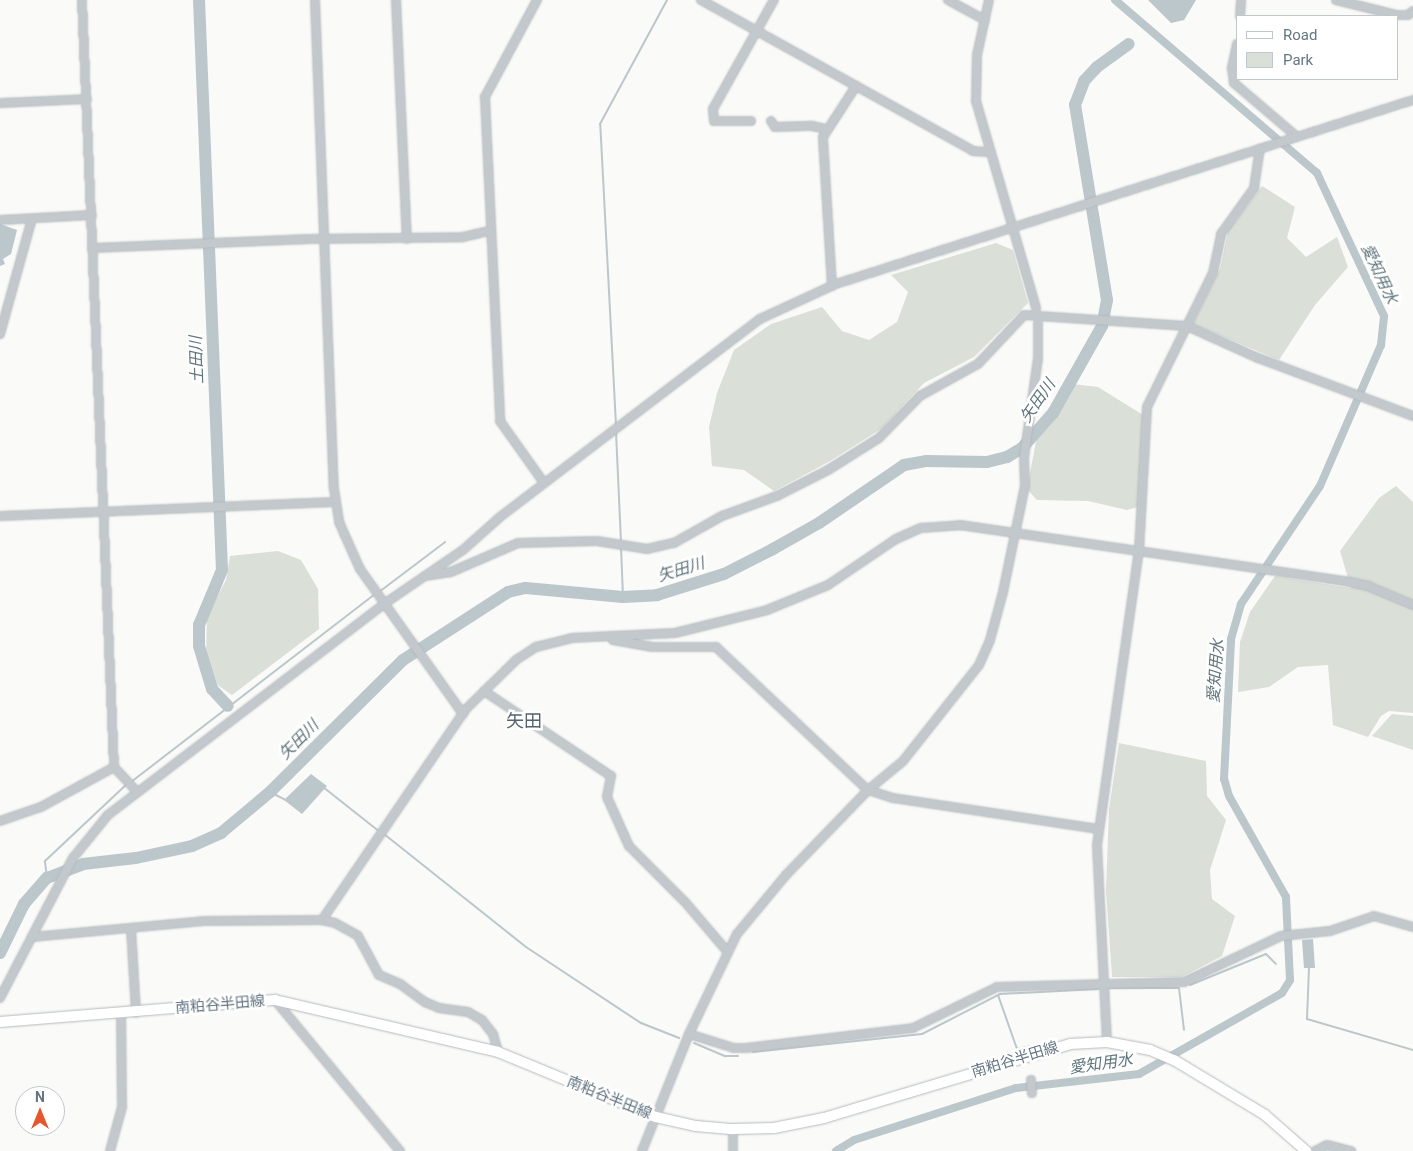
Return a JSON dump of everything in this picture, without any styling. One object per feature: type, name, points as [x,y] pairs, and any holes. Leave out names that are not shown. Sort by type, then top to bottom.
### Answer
[{"type":"main road","name":"南粕谷半田線","points":[[0,1022],[121,1015],[275,1000],[498,1052],[656,1117],[696,1126],[733,1129],[774,1128],[824,1118],[1070,1044],[1107,1042],[1136,1046],[1174,1060],[1265,1115],[1306,1151]]},
{"type":"street","points":[[82,0],[114,767],[136,790]]},
{"type":"street","points":[[315,0],[336,502],[339,522],[348,546],[360,569],[463,714]]},
{"type":"street","points":[[396,0],[406,238]]},
{"type":"street","points":[[537,0],[485,98],[500,421],[544,483]]},
{"type":"street","points":[[700,0],[974,151],[988,152]]},
{"type":"street","points":[[751,121],[714,121],[713,109],[774,0]]},
{"type":"street","points":[[948,0],[985,20]]},
{"type":"street","points":[[642,1151],[689,1034],[725,963],[726,950],[760,904],[868,790],[903,761],[979,665],[990,640],[1003,592],[1013,533],[1025,486],[1024,458],[1034,386],[1038,324],[1036,307],[1014,228],[988,152],[979,117],[976,86],[977,56],[989,0]]},
{"type":"street","points":[[1240,15],[1241,0]]},
{"type":"street","points":[[1336,0],[1396,15],[1412,13]]},
{"type":"street","points":[[1236,49],[1232,68],[1234,83],[1293,138]]},
{"type":"street","points":[[832,286],[822,152],[826,129],[856,86]]},
{"type":"street","points":[[0,103],[86,99]]},
{"type":"street","points":[[0,998],[73,858],[108,815],[136,790],[384,604],[463,550],[544,483],[760,319],[832,286],[1413,100]]},
{"type":"street","points":[[771,121],[775,127],[812,126],[826,129]]},
{"type":"street","points":[[1107,1042],[1097,888],[1098,829],[1139,551],[1148,406],[1216,264],[1221,234],[1254,188],[1260,148]]},
{"type":"street","points":[[0,220],[92,215]]},
{"type":"street","points":[[0,334],[32,219]]},
{"type":"street","points":[[93,248],[325,239],[463,237],[490,231]]},
{"type":"street","points":[[425,576],[451,572],[518,543],[597,541],[647,549],[674,543],[722,516],[776,496],[828,470],[879,438],[920,396],[978,364],[1024,315],[1096,318],[1187,326],[1233,348],[1364,400],[1413,415]]},
{"type":"street","points":[[0,516],[336,502]]},
{"type":"street","points":[[322,920],[463,714],[484,690],[536,647],[570,638],[654,635],[698,629],[792,602],[844,575],[896,539],[921,528],[960,525],[1356,583],[1413,605]]},
{"type":"street","points":[[611,636],[613,640],[652,647],[716,647],[868,790],[893,798],[1098,829]]},
{"type":"street","points":[[484,690],[611,776],[608,797],[629,846],[685,902],[726,950]]},
{"type":"street","points":[[0,821],[41,807],[114,767]]},
{"type":"street","points":[[689,1034],[734,1048],[746,1048],[914,1028],[997,987],[1103,982],[1184,982],[1281,936],[1296,936],[1350,926],[1374,916],[1413,927]]},
{"type":"street","points":[[32,937],[203,921],[322,920],[344,926],[358,936],[379,975],[400,984],[425,1002],[439,1008],[468,1012],[482,1020],[494,1034],[498,1052]]},
{"type":"street","points":[[131,928],[136,1013]]},
{"type":"street","points":[[275,1000],[400,1151]]},
{"type":"street","points":[[110,1151],[122,1108],[121,1015]]},
{"type":"street","points":[[1031,1080],[1032,1093]]},
{"type":"street","points":[[733,1129],[733,1151]]},
{"type":"street","points":[[1315,1151],[1327,1145],[1351,1151]]},
{"type":"green space","points":[[1262,186],[1295,207],[1287,238],[1306,257],[1337,237],[1348,267],[1315,305],[1279,360],[1193,324],[1220,269],[1228,231]]},
{"type":"green space","points":[[996,243],[1013,250],[1028,303],[974,357],[924,383],[881,429],[830,461],[774,491],[744,470],[712,466],[709,427],[717,393],[734,350],[771,324],[822,307],[842,331],[869,340],[897,322],[908,292],[891,275]]},
{"type":"green space","points":[[1072,384],[1098,387],[1143,415],[1138,507],[1127,510],[1088,501],[1037,500],[1027,489],[1036,441],[1055,418]]},
{"type":"green space","points":[[1396,486],[1413,502],[1413,713],[1389,711],[1381,716],[1368,737],[1333,725],[1328,665],[1298,667],[1269,687],[1238,692],[1240,642],[1250,612],[1275,576],[1351,588],[1340,551],[1379,498]]},
{"type":"green space","points":[[278,551],[301,560],[318,589],[319,629],[232,695],[213,682],[206,658],[207,616],[226,580],[230,556]]},
{"type":"green space","points":[[1392,714],[1413,716],[1413,750],[1372,736]]},
{"type":"green space","points":[[1119,743],[1206,761],[1207,796],[1226,820],[1210,870],[1212,899],[1235,916],[1222,956],[1182,977],[1112,977],[1106,890],[1109,809]]},
{"type":"shaded area","points":[[1148,0],[1196,0],[1184,20],[1171,23]]},
{"type":"shaded area","points":[[0,224],[17,230],[11,254],[3,259],[5,264],[0,266]]},
{"type":"shaded area","points":[[311,774],[327,786],[302,814],[284,800]]},
{"type":"shaded area","points":[[1313,939],[1315,968],[1304,968],[1302,940]]},
{"type":"waterway","name":"土田川","points":[[199,0],[222,570],[199,625],[199,646],[212,689],[228,706]]},
{"type":"waterway","points":[[616,425],[600,124],[667,0]]},
{"type":"waterway","name":"愛知用水","points":[[836,1151],[854,1140],[1016,1088],[1139,1074],[1282,993],[1290,980],[1286,897],[1229,796],[1224,779],[1231,639],[1241,604],[1320,486],[1381,345],[1384,316],[1317,173],[1115,0]]},
{"type":"waterway","name":"矢田川","points":[[0,953],[24,904],[47,878],[83,864],[136,858],[192,846],[221,833],[270,792],[403,660],[508,592],[526,588],[623,597],[657,595],[724,574],[773,549],[819,523],[904,465],[926,461],[987,462],[1007,457],[1022,448],[1053,413],[1102,326],[1107,300],[1075,105],[1084,81],[1097,67],[1129,44]]},
{"type":"waterway","points":[[616,432],[621,543]]},
{"type":"waterway","points":[[379,592],[445,542]]},
{"type":"waterway","points":[[621,547],[623,597]]},
{"type":"waterway","points":[[131,782],[375,594]]},
{"type":"waterway","points":[[47,878],[45,861],[127,784]]},
{"type":"waterway","points":[[323,787],[380,832]]},
{"type":"waterway","points":[[270,792],[286,800]]},
{"type":"waterway","points":[[384,834],[526,947],[641,1023],[679,1038]]},
{"type":"waterway","points":[[1190,985],[1266,954],[1276,964]]},
{"type":"waterway","points":[[1309,967],[1307,1019],[1413,1050]]},
{"type":"waterway","points":[[1109,988],[1179,988],[1184,1030]]},
{"type":"waterway","points":[[753,1052],[922,1034],[1000,994],[1098,989]]},
{"type":"waterway","points":[[998,995],[1017,1049],[1055,1041]]},
{"type":"waterway","points":[[694,1043],[725,1056],[738,1056]]},
{"type":"district","name":"矢田","points":[[524,721]]}]
